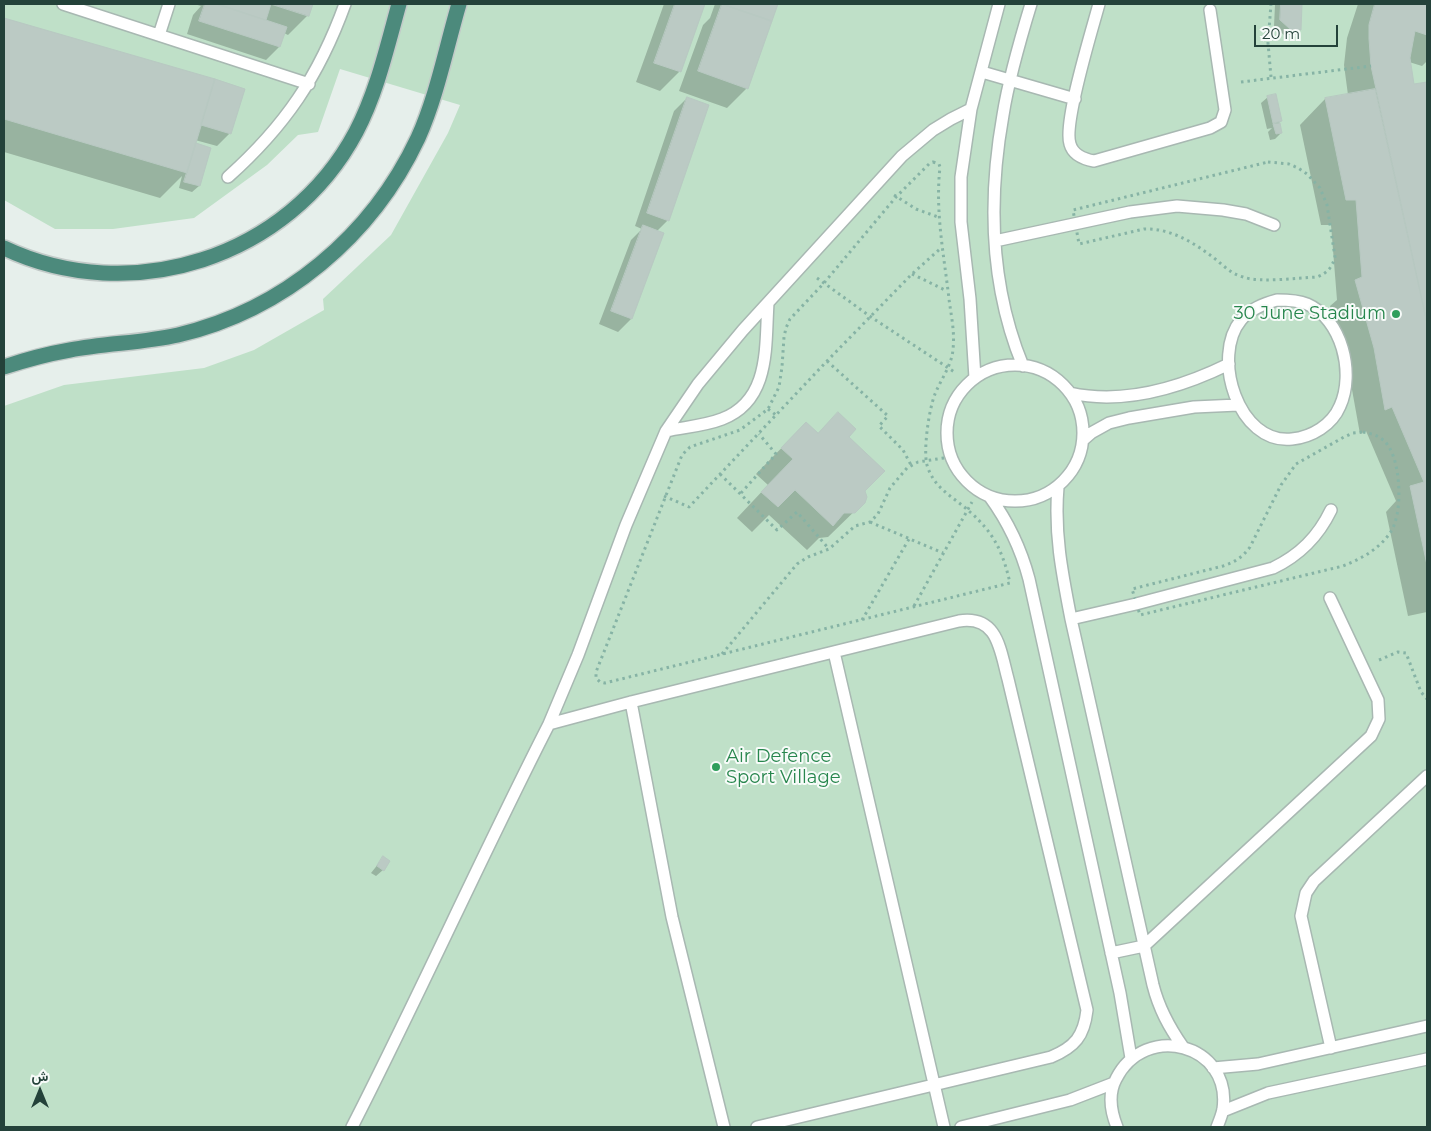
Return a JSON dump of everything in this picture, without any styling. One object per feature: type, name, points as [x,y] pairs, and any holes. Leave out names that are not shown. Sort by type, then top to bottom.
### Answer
[{"type":"highway","points":[[4,248],[22,257],[50,266],[82,272],[115,274],[147,272],[211,257],[240,244],[268,228],[318,186],[338,161],[355,134],[369,104],[400,4]]},
{"type":"highway","points":[[4,367],[70,350],[146,341],[178,335],[209,326],[269,300],[322,264],[346,242],[367,218],[387,193],[404,165],[419,136],[430,107],[459,4]]},
{"type":"lane","points":[[63,4],[98,9],[159,35],[309,84]]},
{"type":"lane","points":[[159,35],[169,4]]},
{"type":"lane","points":[[228,177],[251,157],[272,134],[309,84],[327,50],[345,4]]},
{"type":"lane","points":[[972,380],[970,299],[960,222],[960,177],[971,110],[999,4]]},
{"type":"lane","points":[[1023,366],[1006,319],[999,280],[995,242],[995,198],[998,144],[1003,113],[1031,4]]},
{"type":"lane","points":[[1099,4],[1075,99],[1068,136],[1070,146],[1076,154],[1084,160],[1094,161],[1216,126],[1220,122],[1225,110],[1210,10]]},
{"type":"lane","points":[[982,72],[1075,99]]},
{"type":"lane","points":[[352,1127],[390,1053],[510,801],[549,724],[578,655],[626,526],[666,430],[698,384],[743,330],[902,156],[923,138],[951,119],[971,110]]},
{"type":"lane","points":[[995,242],[1130,212],[1177,206],[1246,214],[1274,225]]},
{"type":"lane","points":[[1277,300],[1291,300],[1306,303],[1319,310],[1330,320],[1338,333],[1345,370],[1344,394],[1340,407],[1331,420],[1320,430],[1306,437],[1290,440],[1277,438],[1265,434],[1254,426],[1245,417],[1238,405],[1229,364],[1233,333],[1240,321],[1250,311],[1263,304],[1277,300]]},
{"type":"lane","points":[[666,430],[708,424],[724,418],[738,410],[750,398],[757,387],[763,369],[768,303]]},
{"type":"lane","points":[[1070,393],[1098,398],[1127,397],[1193,380],[1229,364]]},
{"type":"lane","points":[[1023,366],[1046,372],[1070,393],[1076,402],[1082,421],[1083,440],[1075,466],[1058,487],[1037,498],[1014,501],[990,497],[977,490],[961,476],[950,457],[946,430],[953,404],[972,380],[998,367],[1023,366]]},
{"type":"lane","points":[[1083,440],[1109,423],[1129,418],[1194,407],[1238,405]]},
{"type":"lane","points":[[1058,487],[1057,543],[1071,619],[1144,946],[1161,1012],[1168,1026],[1184,1047]]},
{"type":"lane","points":[[990,497],[1011,528],[1025,562],[1123,1009],[1131,1058]]},
{"type":"lane","points":[[1071,619],[1272,568],[1288,561],[1314,539],[1324,525],[1331,510]]},
{"type":"lane","points":[[1111,953],[1144,946],[1371,736],[1379,719],[1378,700],[1330,598]]},
{"type":"lane","points":[[549,724],[631,702],[967,620],[976,620],[991,629],[996,637],[1008,679],[1087,1010],[1086,1023],[1081,1035],[1073,1045],[1051,1057],[757,1127]]},
{"type":"lane","points":[[834,652],[944,1127]]},
{"type":"lane","points":[[631,702],[672,917],[724,1127]]},
{"type":"lane","points":[[1331,1048],[1301,916],[1306,893],[1314,881],[1427,776]]},
{"type":"lane","points":[[1213,1068],[1258,1064],[1427,1026]]},
{"type":"lane","points":[[1118,1127],[1112,1112],[1111,1098],[1114,1083],[1120,1069],[1143,1050],[1156,1046],[1170,1045],[1184,1047],[1200,1055],[1213,1068],[1220,1081],[1223,1096],[1223,1111],[1217,1127]]},
{"type":"lane","points":[[1223,1111],[1268,1092],[1427,1059]]},
{"type":"lane","points":[[961,1127],[1070,1100],[1114,1083]]},
{"type":"path","points":[[1271,4],[1268,43],[1271,77]]},
{"type":"path","points":[[1221,85],[1271,77],[1371,66]]},
{"type":"path","points":[[936,162],[940,167],[938,217],[954,338],[952,359],[930,407],[927,462],[938,486],[968,510],[995,539],[1003,555],[1010,583],[600,682],[596,678],[596,672],[678,461],[685,450],[740,430],[768,409],[779,386],[786,328],[790,319],[824,283],[896,196],[930,163],[936,162]]},
{"type":"path","points":[[878,183],[916,209],[960,222]]},
{"type":"path","points":[[642,487],[689,507],[912,274],[942,248],[963,240]]},
{"type":"path","points":[[800,266],[871,317],[948,368],[972,380]]},
{"type":"path","points":[[912,274],[970,299]]},
{"type":"path","points":[[828,360],[888,416],[880,426],[903,450],[911,465]]},
{"type":"path","points":[[768,409],[776,415]]},
{"type":"path","points":[[1353,433],[1373,434],[1382,439],[1389,447],[1394,456],[1397,470],[1400,503],[1392,532],[1369,553],[1343,566],[1140,615],[1136,604],[1132,589],[1223,566],[1242,557],[1250,547],[1287,474],[1296,464],[1308,456],[1353,433]]},
{"type":"path","points":[[741,493],[776,454],[759,434]]},
{"type":"path","points":[[721,654],[791,570],[808,556],[829,549],[855,526],[870,522],[878,514],[890,488],[911,465],[950,457]]},
{"type":"path","points":[[720,474],[778,530],[797,512],[829,549]]},
{"type":"path","points":[[914,607],[968,510],[977,490]]},
{"type":"path","points":[[870,522],[943,553]]},
{"type":"path","points":[[862,620],[909,539]]},
{"type":"path","points":[[1362,667],[1398,652],[1406,653],[1421,692],[1427,699]]},
{"type":"green space","name":"Air Defence Sport Village","points":[[4,4],[1427,4],[1427,1127],[4,1127],[4,406],[64,385],[204,368],[254,350],[324,310],[323,299],[391,235],[448,133],[460,105],[340,69],[318,132],[298,135],[267,165],[194,218],[113,229],[55,229],[4,200]]},
{"type":"building","points":[[205,4],[217,4],[287,27],[280,47],[199,21]]},
{"type":"building","points":[[217,4],[271,4],[266,20]]},
{"type":"building","points":[[271,4],[313,4],[309,16]]},
{"type":"building","points":[[675,4],[705,4],[681,72],[654,63]]},
{"type":"building","points":[[722,4],[772,21],[748,89],[698,71]]},
{"type":"building","points":[[722,4],[778,4],[772,21]]},
{"type":"building","points":[[1281,4],[1302,4],[1301,30],[1290,29],[1280,20]]},
{"type":"building","points":[[1375,4],[1427,4],[1427,35],[1415,31],[1410,58],[1414,84],[1427,82],[1427,323],[1371,66],[1369,25]]},
{"type":"building","points":[[4,18],[215,79],[187,173],[4,119]]},
{"type":"building","points":[[215,79],[245,89],[231,134],[201,125]]},
{"type":"building","name":"30 June Stadium","points":[[1375,89],[1427,323],[1427,565],[1410,486],[1424,482],[1392,407],[1385,410],[1374,348],[1355,280],[1362,277],[1356,200],[1346,200],[1325,98]]},
{"type":"building","points":[[1276,94],[1282,121],[1273,123],[1267,96]]},
{"type":"building","points":[[687,97],[709,105],[669,221],[647,213]]},
{"type":"building","points":[[1280,123],[1282,133],[1276,134],[1273,124]]},
{"type":"building","points":[[196,143],[211,148],[200,186],[184,182]]},
{"type":"building","points":[[643,225],[664,233],[632,319],[611,311]]},
{"type":"building","points":[[838,412],[856,429],[849,437],[885,471],[865,491],[867,497],[865,503],[855,513],[844,513],[833,526],[795,490],[778,507],[761,492],[793,459],[781,448],[806,422],[818,433]]},
{"type":"building","points":[[383,856],[390,861],[384,871],[377,866]]},
{"type":"place","name":"30 June Stadium","points":[[1396,314]]},
{"type":"place","name":"Air Defence Sport Village","points":[[716,767]]}]
